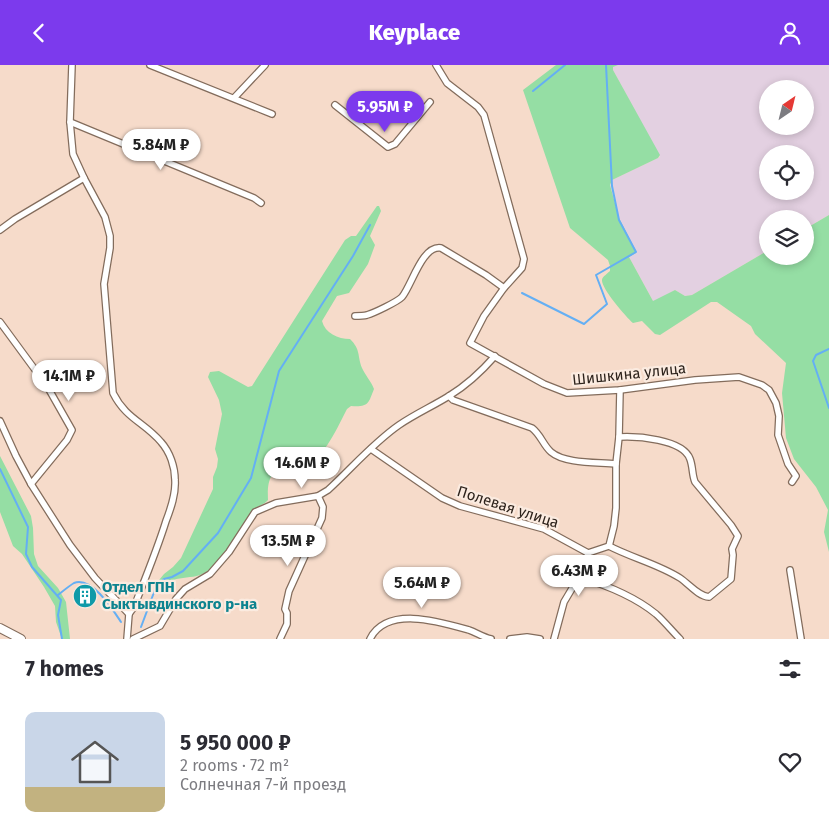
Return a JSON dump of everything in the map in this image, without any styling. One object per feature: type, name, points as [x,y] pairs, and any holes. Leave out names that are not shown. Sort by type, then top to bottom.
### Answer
[{"type":"main road","points":[[0,628],[21,639]]},
{"type":"street","points":[[72,65],[70,122],[73,154],[105,217],[110,236],[104,284],[114,393],[119,405],[126,413],[152,432],[162,443],[174,467],[176,482],[174,499],[159,544],[134,607],[129,614],[127,639]]},
{"type":"street","points":[[150,65],[272,114]]},
{"type":"street","points":[[234,98],[265,65]]},
{"type":"street","name":"Шишкина улица","points":[[440,66],[447,83],[478,107],[484,115],[524,259],[522,268],[504,288],[484,316],[470,343],[544,384],[568,393],[620,390],[695,380],[739,377],[762,385],[769,390],[776,403],[779,416],[778,435],[788,465],[796,476],[792,482]]},
{"type":"street","points":[[335,105],[385,146],[391,147],[430,102]]},
{"type":"street","points":[[70,122],[254,198],[261,203]]},
{"type":"street","points":[[0,230],[84,178]]},
{"type":"street","points":[[355,316],[366,315],[401,298],[422,261],[430,250],[437,247],[486,275],[504,288]]},
{"type":"street","points":[[0,322],[47,386],[72,430],[67,440],[31,484]]},
{"type":"street","points":[[133,639],[160,626],[176,599],[185,589],[210,574],[229,551],[255,512],[276,503],[318,496],[333,485],[400,424],[449,396],[482,371],[495,356]]},
{"type":"street","points":[[609,546],[616,507],[620,390]]},
{"type":"street","points":[[449,396],[453,400],[532,428],[538,433],[545,446],[562,459],[616,464]]},
{"type":"street","points":[[0,421],[31,484],[82,563],[129,614]]},
{"type":"street","points":[[554,639],[564,602],[586,565],[588,553],[609,546],[664,569],[692,586],[700,594],[709,597],[731,579],[732,549],[738,536],[732,525],[695,482],[692,476],[690,458],[684,451],[653,439],[636,436],[618,437]]},
{"type":"street","name":"Полевая улица","points":[[371,449],[442,498],[460,506],[544,529],[588,553]]},
{"type":"street","points":[[280,639],[287,624],[285,609],[289,591],[322,518],[323,507],[318,496]]},
{"type":"street","points":[[790,570],[800,639]]},
{"type":"street","points":[[579,577],[604,585],[635,600],[655,613],[680,639]]},
{"type":"street","points":[[370,639],[374,631],[382,626],[392,621],[406,618],[470,631],[491,639]]},
{"type":"street","points":[[510,639],[527,637],[540,639]]},
{"type":"shaded area","points":[[617,65],[829,65],[829,215],[814,224],[814,210],[759,210],[759,256],[692,295],[685,296],[675,290],[653,301],[629,257],[636,250],[619,218],[610,185],[612,180],[660,157],[613,67]]},
{"type":"green space","points":[[556,65],[618,65],[613,67],[613,70],[660,155],[658,158],[612,180],[610,185],[619,218],[636,251],[636,253],[629,257],[653,301],[675,290],[685,296],[692,295],[759,256],[759,265],[814,265],[814,224],[829,215],[829,552],[824,532],[828,510],[816,487],[794,459],[786,438],[782,393],[786,363],[755,334],[751,326],[717,302],[711,302],[660,335],[655,334],[642,321],[633,323],[625,315],[603,284],[602,279],[610,271],[608,260],[570,228],[523,90]]},
{"type":"green space","points":[[377,206],[379,206],[381,211],[370,236],[375,245],[368,264],[349,293],[337,296],[322,321],[329,332],[341,338],[350,339],[356,346],[362,368],[374,389],[369,401],[365,405],[351,406],[347,409],[330,441],[318,457],[305,463],[286,459],[281,464],[269,481],[268,500],[253,510],[224,555],[209,570],[200,575],[176,579],[156,587],[155,585],[164,574],[181,558],[213,489],[213,477],[218,459],[215,449],[222,414],[219,400],[208,377],[210,372],[219,371],[248,387],[252,386],[345,240],[351,236],[356,236]]},
{"type":"green space","points":[[0,456],[31,516],[34,554],[38,566],[58,588],[66,602],[70,639],[62,639],[56,622],[55,606],[22,554],[13,546],[0,512]]},
{"type":"waterway","points":[[533,91],[565,65]]},
{"type":"waterway","points":[[522,293],[584,324],[607,304],[596,275],[636,252],[619,220],[612,186],[606,65]]},
{"type":"waterway","points":[[141,627],[156,587],[164,579],[183,571],[218,533],[251,478],[279,371],[353,256],[370,225]]},
{"type":"waterway","points":[[829,349],[816,355],[813,361],[829,408]]},
{"type":"waterway","points":[[0,469],[28,527],[26,554],[32,567],[61,600],[58,615],[62,639]]},
{"type":"waterway","points":[[58,595],[74,583],[88,584],[101,595],[121,622]]},
{"type":"place","name":"Отдел ГПН Сыктывдинского р-на","points":[[85,596]]}]
